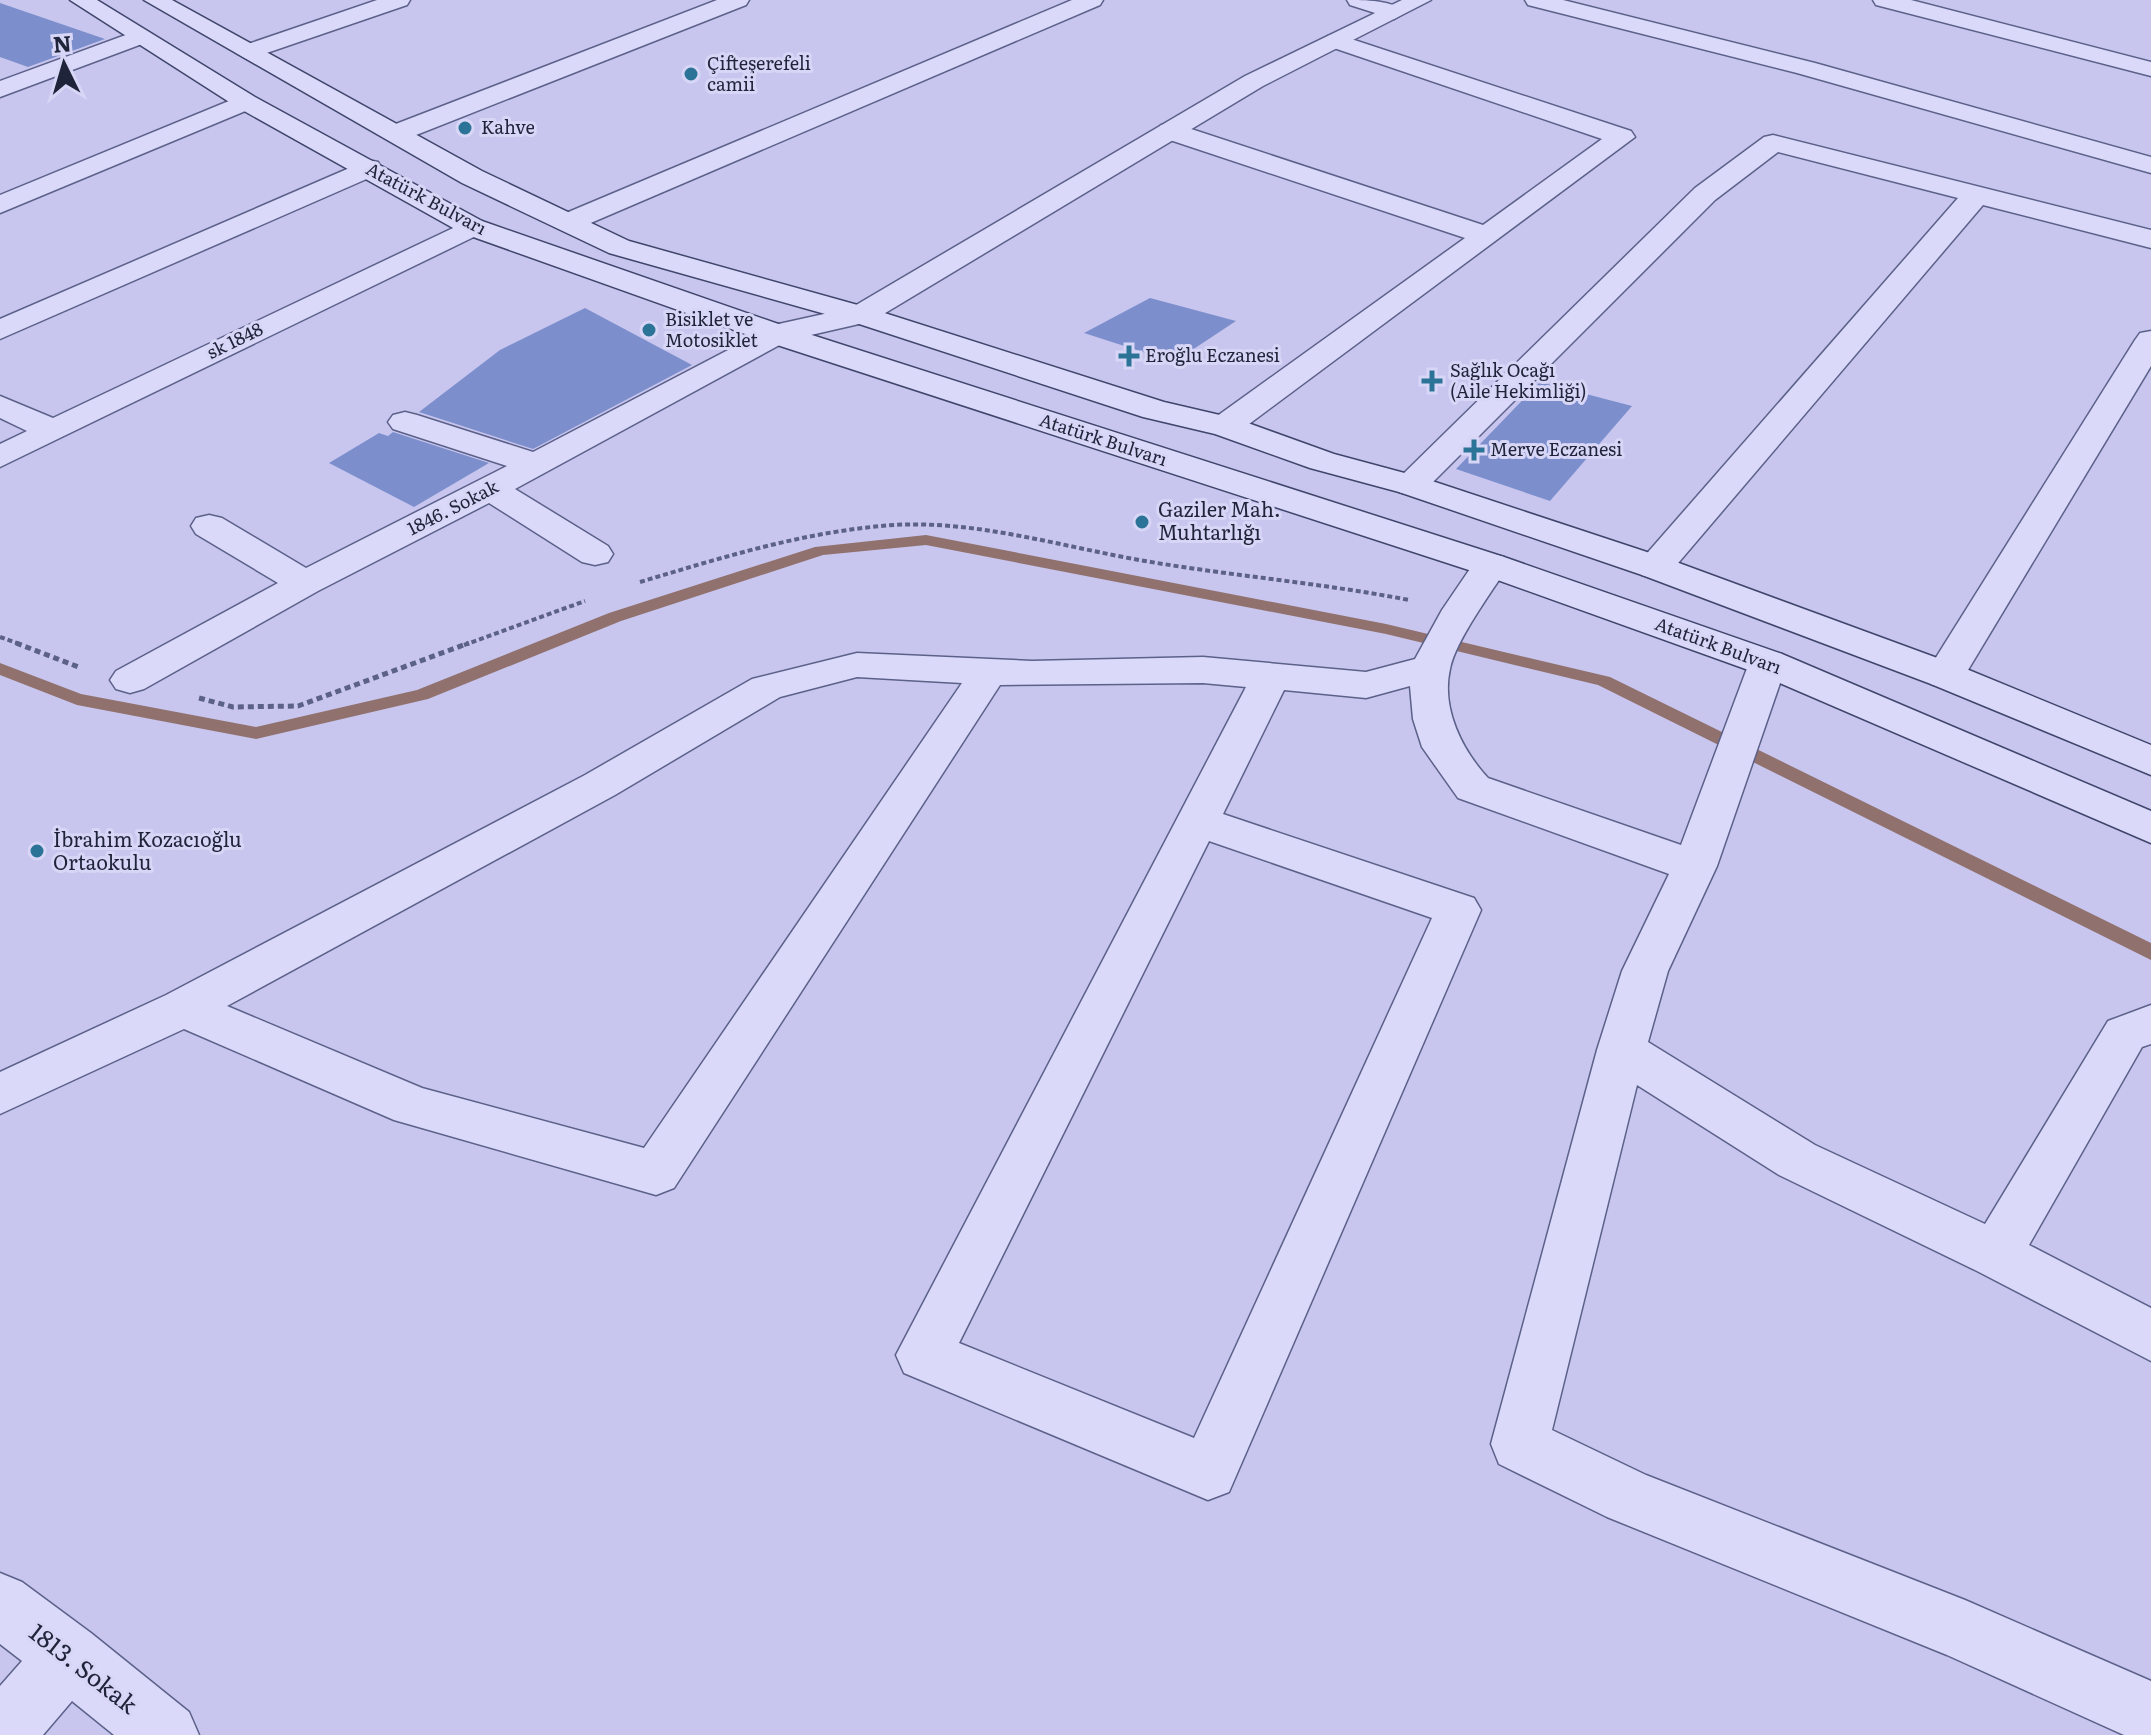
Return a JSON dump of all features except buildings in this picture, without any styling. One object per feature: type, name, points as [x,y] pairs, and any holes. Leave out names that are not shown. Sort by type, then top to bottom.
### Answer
[{"type":"street","name":"Atatürk Bulvarı","points":[[81,0],[246,102],[472,227],[776,334],[1491,565],[1768,663],[2151,828]]},
{"type":"street","points":[[155,0],[472,177],[619,247],[861,315],[1140,405],[1225,426],[1322,461],[1411,485],[1655,567],[1945,675],[2151,761]]},
{"type":"street","points":[[247,52],[399,0]]},
{"type":"street","points":[[397,133],[738,0]]},
{"type":"street","points":[[569,222],[1092,0]]},
{"type":"street","points":[[1358,0],[1394,12]]},
{"type":"street","points":[[861,315],[1254,81],[1420,0]]},
{"type":"street","points":[[1536,0],[1806,68],[2151,165]]},
{"type":"street","points":[[1884,0],[2151,69]]},
{"type":"street","points":[[1025,6],[1053,17]]},
{"type":"street","points":[[0,90],[142,36]]},
{"type":"street","points":[[1225,426],[1622,137],[1336,41]]},
{"type":"street","points":[[0,205],[246,102]]},
{"type":"street","points":[[1170,131],[1485,235]]},
{"type":"street","points":[[1411,485],[1705,194],[1773,143],[2151,239]]},
{"type":"street","points":[[0,330],[368,168]]},
{"type":"street","points":[[1655,567],[1976,195]]},
{"type":"street","name":"sk 1848","points":[[0,457],[472,227]]},
{"type":"street","name":"1846. Sokak","points":[[130,680],[305,583],[490,489],[776,334],[861,315]]},
{"type":"street","points":[[1945,675],[2151,340]]},
{"type":"street","points":[[0,406],[52,430]]},
{"type":"street","points":[[405,422],[535,464]]},
{"type":"street","points":[[490,489],[595,554]]},
{"type":"street","points":[[209,526],[305,583]]},
{"type":"street","points":[[1491,565],[1445,641],[1430,711],[1448,763],[1473,788],[1695,866]]},
{"type":"street","points":[[0,1094],[183,1008],[600,785],[766,688],[857,665],[989,672],[1203,670],[1366,685],[1445,641]]},
{"type":"street","points":[[1768,663],[1695,866],[1645,971],[1621,1050],[1520,1444],[1628,1497],[1965,1631],[2151,1714]]},
{"type":"street","points":[[183,1008],[412,1106],[656,1173],[989,672]]},
{"type":"street","points":[[1198,821],[1458,910],[1208,1472],[924,1355],[1272,675]]},
{"type":"street","points":[[1996,1254],[2125,1034],[2151,1024]]},
{"type":"street","points":[[1621,1050],[1797,1160],[1996,1254],[2151,1336]]},
{"type":"street","name":"1813. Sokak","points":[[0,1604],[69,1655],[166,1735]]},
{"type":"street","points":[[1,1735],[69,1655]]},
{"type":"path","points":[[639,582],[786,539],[895,525],[962,527],[1238,575],[1317,582],[1445,641]]},
{"type":"path","points":[[0,637],[74,666],[233,707],[298,706],[595,598]]},
{"type":"waterway","points":[[0,669],[77,699],[256,733],[422,695],[615,617],[821,550],[926,540],[1386,629],[1604,681],[2151,952]]},
{"type":"place","name":"Çifteşerefeli camii","points":[[691,74]]},
{"type":"place","name":"Kahve","points":[[465,128]]},
{"type":"place","name":"Bisiklet ve Motosiklet","points":[[649,330]]},
{"type":"place","name":"Eroğlu Eczanesi","points":[[1129,356]]},
{"type":"place","name":"Sağlık Ocağı (Aile Hekimliği)","points":[[1432,381]]},
{"type":"place","name":"Merve Eczanesi","points":[[1474,450]]},
{"type":"place","name":"Gaziler Mah. Muhtarlığı","points":[[1142,522]]},
{"type":"place","name":"İbrahim Kozacıoğlu Ortaokulu","points":[[37,851]]}]
